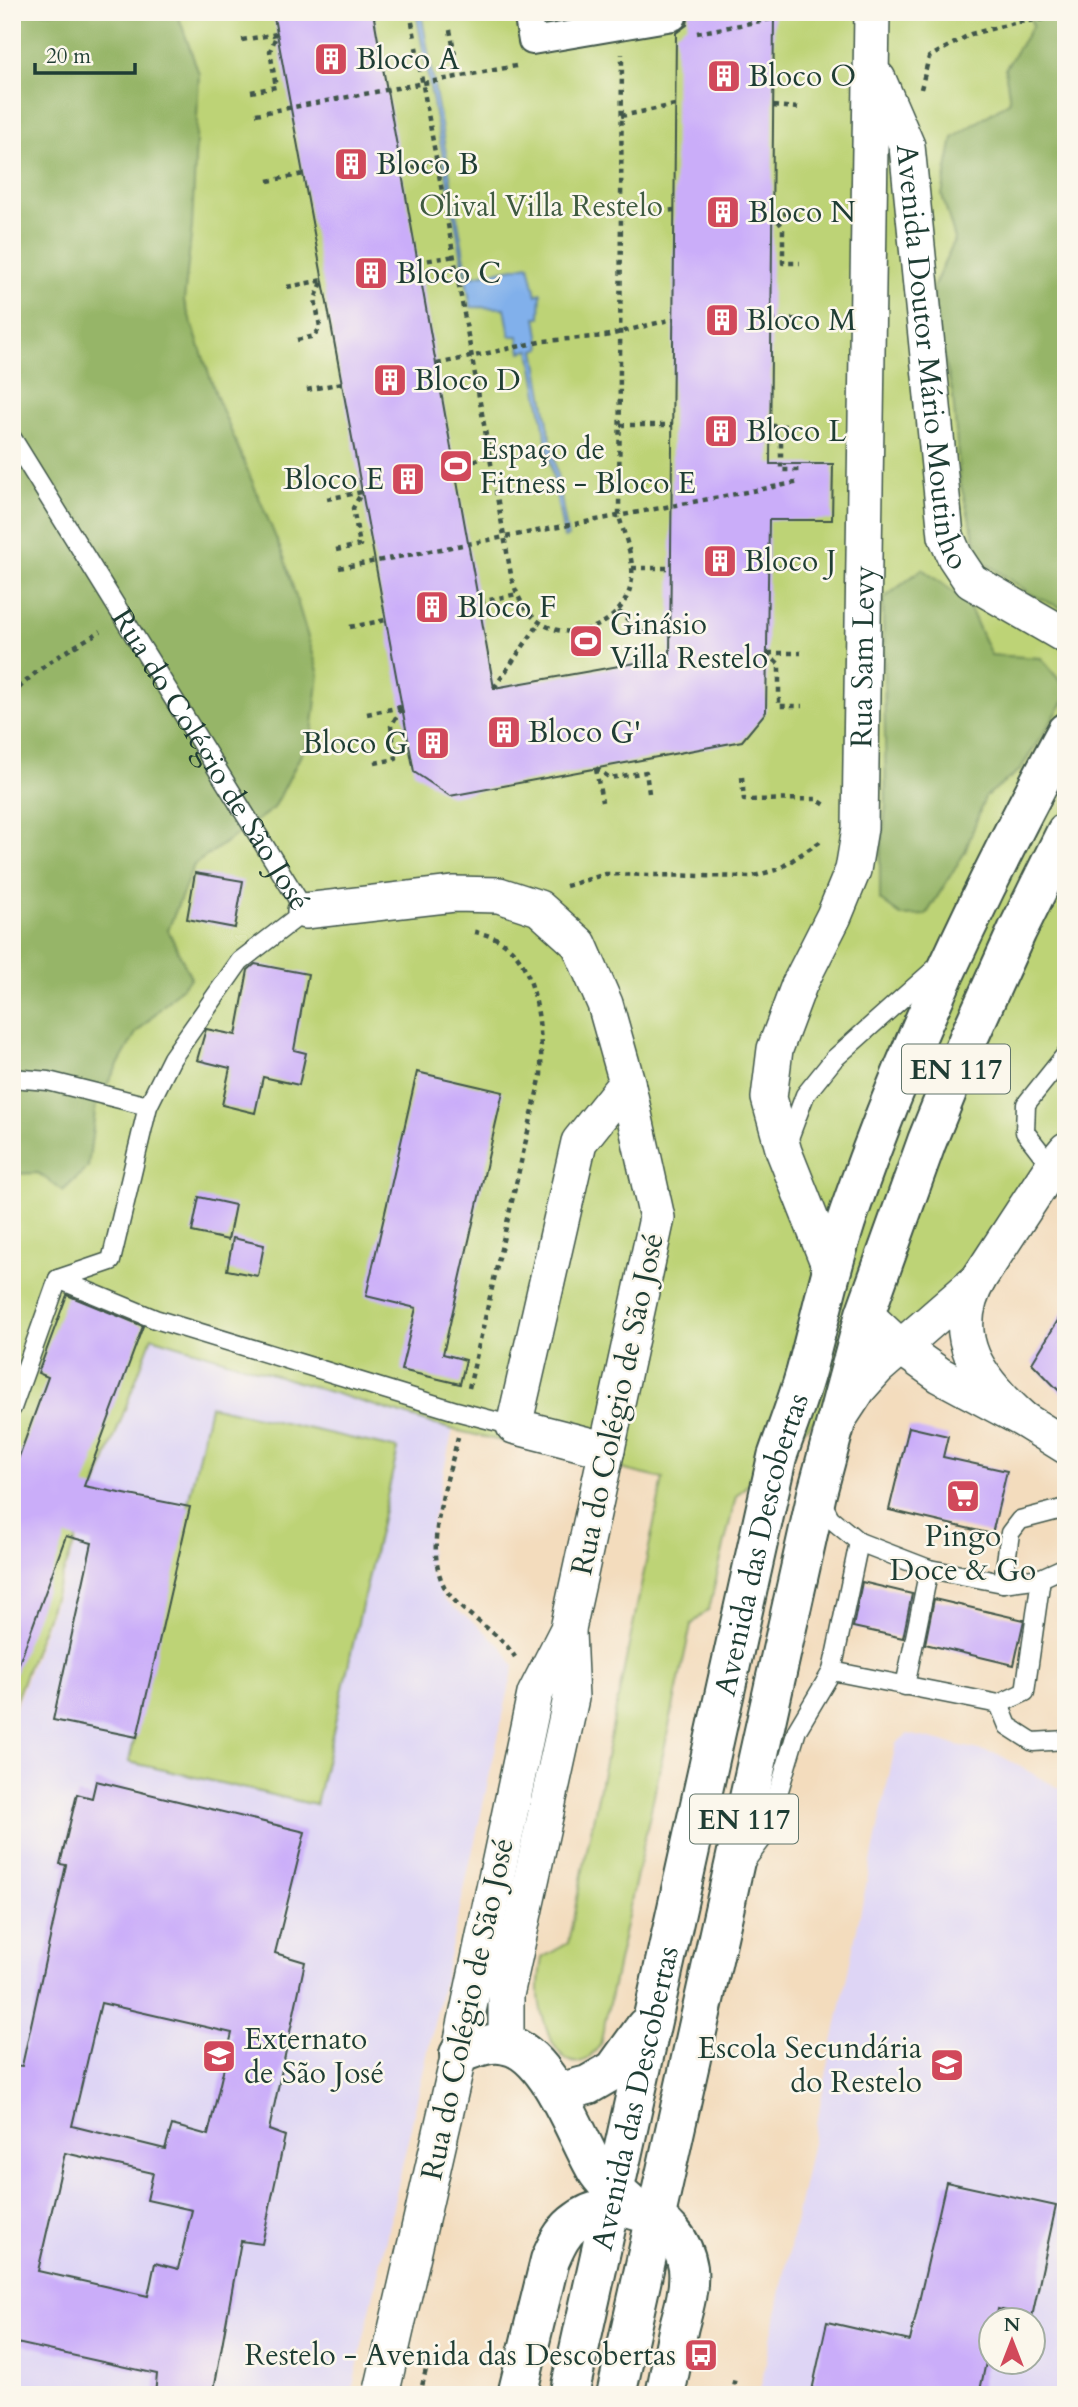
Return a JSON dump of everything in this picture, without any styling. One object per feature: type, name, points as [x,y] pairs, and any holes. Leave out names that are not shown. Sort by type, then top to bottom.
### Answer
[{"type":"main road","name":"Avenida das Descobertas","points":[[616,2395],[630,2206],[653,2017],[777,1457],[805,1373],[831,1270],[881,1123],[920,1027],[955,951],[1025,807],[1066,732]]},
{"type":"main road","name":"Avenida das Descobertas","points":[[569,2395],[730,1882],[817,1493],[865,1314],[927,1141],[970,1035],[1066,832]]},
{"type":"main road","points":[[831,1270],[865,1314]]},
{"type":"main road","points":[[557,2093],[588,2085],[614,2070],[653,2017]]},
{"type":"main road","points":[[459,2054],[481,2045],[506,2045],[528,2054],[557,2093],[596,2170],[630,2206],[671,2231],[683,2249],[688,2269],[688,2289],[665,2395]]},
{"type":"main road","points":[[517,2395],[550,2260],[558,2241],[572,2225],[589,2213],[630,2206]]},
{"type":"street","points":[[527,12],[532,41],[673,17],[673,12]]},
{"type":"street","name":"Rua Sam Levy","points":[[831,1270],[784,1152],[769,1098],[775,1049],[799,985],[834,916],[853,870],[860,828],[872,12]]},
{"type":"street","name":"Avenida Doutor Mário Moutinho","points":[[873,66],[907,146],[946,536],[955,557],[971,582],[1066,636]]},
{"type":"street","name":"Rua do Colégio de São José","points":[[305,911],[454,894],[499,895],[538,908],[579,944],[605,1004],[627,1082],[657,1218],[568,1629],[536,1694],[459,2054],[381,2395]]},
{"type":"street","points":[[607,1450],[514,1426],[579,1142],[627,1082]]},
{"type":"street","points":[[1024,1420],[979,1373],[970,1353],[967,1312],[971,1292],[980,1277],[1059,1159]]},
{"type":"street","points":[[865,1314],[879,1322],[892,1325],[911,1323],[950,1301],[980,1277]]},
{"type":"street","points":[[838,1421],[859,1388],[899,1346],[957,1300],[980,1277]]},
{"type":"street","points":[[865,1314],[899,1346],[940,1375],[1066,1446]]},
{"type":"street","name":"Rua do Colégio de São José","points":[[506,2045],[506,1995],[571,1698],[568,1629]]},
{"type":"lane","name":"Rua do Colégio de São José","points":[[12,438],[305,911]]},
{"type":"lane","points":[[58,1279],[111,1261],[148,1105],[172,1058],[240,961],[305,911]]},
{"type":"lane","points":[[784,1152],[805,1096],[834,1059],[955,951]]},
{"type":"lane","points":[[1059,1159],[1025,1132],[1026,1104],[1066,1054]]},
{"type":"lane","points":[[12,1078],[48,1081],[148,1105]]},
{"type":"lane","points":[[58,1279],[155,1319],[514,1426]]},
{"type":"lane","points":[[12,1408],[58,1279]]},
{"type":"lane","points":[[817,1493],[830,1518],[859,1542],[929,1569],[1003,1583],[1041,1578],[1061,1569],[1066,1570]]},
{"type":"lane","points":[[1003,1583],[1010,1533],[1020,1520],[1066,1508]]},
{"type":"lane","points":[[730,1882],[766,1834],[797,1730],[832,1671],[859,1542]]},
{"type":"lane","points":[[905,1686],[929,1569]]},
{"type":"lane","points":[[832,1671],[999,1704],[1025,1692],[1041,1578]]},
{"type":"lane","points":[[999,1704],[1008,1726],[1033,1742],[1066,1740]]},
{"type":"path","points":[[374,16],[396,12]]},
{"type":"path","points":[[410,12],[415,38]]},
{"type":"path","points":[[907,146],[929,57],[971,34],[1018,22],[1066,17]]},
{"type":"path","points":[[416,47],[491,455],[508,565],[524,608],[540,622],[562,631],[585,632],[607,622],[618,611],[631,584],[632,568],[619,516],[621,26]]},
{"type":"path","points":[[450,30],[457,65]]},
{"type":"path","points":[[242,40],[277,34],[270,51],[276,87],[251,92]]},
{"type":"path","points":[[621,116],[675,105]]},
{"type":"path","points":[[773,106],[799,108]]},
{"type":"path","points":[[402,169],[438,163]]},
{"type":"path","points":[[268,181],[304,174]]},
{"type":"path","points":[[620,215],[674,210]]},
{"type":"path","points":[[799,214],[772,213],[783,227],[783,263],[800,263]]},
{"type":"path","points":[[418,262],[455,256]]},
{"type":"path","points":[[288,287],[323,280],[315,299],[320,327],[315,336],[297,340]]},
{"type":"path","points":[[437,364],[544,341],[605,336],[673,320]]},
{"type":"path","points":[[771,320],[800,320]]},
{"type":"path","points":[[307,390],[341,383]]},
{"type":"path","points":[[620,425],[672,425]]},
{"type":"path","points":[[800,426],[770,426],[781,441],[781,470],[800,470]]},
{"type":"path","points":[[455,467],[491,455]]},
{"type":"path","points":[[339,568],[800,482]]},
{"type":"path","points":[[327,499],[362,492],[353,508],[360,545],[336,550]]},
{"type":"path","points":[[768,568],[801,567]]},
{"type":"path","points":[[632,568],[671,568]]},
{"type":"path","points":[[480,601],[517,594]]},
{"type":"path","points":[[618,611],[643,633]]},
{"type":"path","points":[[12,696],[62,653],[123,618]]},
{"type":"path","points":[[350,626],[386,620]]},
{"type":"path","points":[[495,688],[540,622]]},
{"type":"path","points":[[585,632],[587,649]]},
{"type":"path","points":[[801,653],[767,653],[779,664],[779,706],[802,706]]},
{"type":"path","points":[[367,715],[402,707],[391,726],[396,759],[376,763]]},
{"type":"path","points":[[602,802],[596,768],[610,778],[646,772],[649,793]]},
{"type":"path","points":[[743,777],[744,800],[800,799]]},
{"type":"path","points":[[538,908],[566,886],[607,874],[751,877],[779,869],[833,835],[860,828]]},
{"type":"path","points":[[463,930],[502,942],[518,956],[527,972],[542,1042],[541,1076],[435,1535],[436,1567],[449,1594],[507,1643],[519,1663]]},
{"type":"path","points":[[732,2395],[735,2378]]},
{"type":"shaded area","name":"Externato de São José","points":[[155,1332],[453,1429],[429,1538],[430,1573],[445,1601],[503,1648],[514,1666],[351,2395],[12,2395],[12,1717]]},
{"type":"shaded area","name":"Escola Secundária do Restelo","points":[[908,1734],[997,1754],[1066,1792],[1066,2395],[759,2395],[896,1743]]},
{"type":"green space","name":"Olival Villa Restelo","points":[[12,12],[1066,12],[1066,1161],[1007,1234],[736,1496],[709,1609],[691,1625],[600,2045],[590,2057],[580,2062],[571,2062],[563,2056],[550,2037],[539,2000],[541,1965],[542,1958],[568,1943],[663,1479],[450,1429],[152,1337],[12,1710]]},
{"type":"green space","points":[[12,12],[177,12],[199,74],[192,227],[184,301],[218,400],[284,557],[319,674],[312,733],[274,808],[194,865],[168,930],[191,978],[136,1033],[96,1104],[88,1167],[63,1191],[38,1173],[12,1174]]},
{"type":"green space","points":[[1027,12],[1066,12],[1066,610],[1032,595],[980,559],[960,482],[953,395],[939,337],[933,288],[955,239],[942,195],[953,138],[1010,101],[1005,69],[1033,25]]},
{"type":"green space","points":[[922,569],[967,602],[991,655],[1041,658],[1066,688],[1066,698],[1020,770],[985,797],[965,852],[926,915],[902,916],[880,900],[880,861],[886,805],[883,599]]},
{"type":"green space","points":[[210,1406],[398,1449],[316,1805],[129,1762]]},
{"type":"water","points":[[416,12],[421,12],[468,277],[529,265],[536,295],[541,293],[540,317],[536,317],[541,348],[535,350],[568,537],[564,538],[530,350],[521,352],[518,336],[510,336],[505,308],[471,307]]},
{"type":"building","points":[[273,12],[373,12],[494,688],[670,657],[676,33],[687,25],[689,12],[774,12],[770,464],[833,464],[832,520],[769,520],[766,712],[742,741],[450,796],[414,772]]},
{"type":"building","points":[[195,873],[243,881],[235,928],[187,919]]},
{"type":"building","points":[[255,964],[308,974],[294,1050],[306,1053],[299,1085],[263,1077],[255,1113],[222,1105],[230,1068],[197,1060],[206,1029],[236,1035],[248,970]]},
{"type":"building","points":[[417,1072],[503,1092],[443,1354],[466,1360],[460,1384],[401,1370],[416,1308],[366,1296]]},
{"type":"building","points":[[199,1197],[235,1205],[228,1240],[192,1232]]},
{"type":"building","points":[[233,1238],[264,1245],[258,1276],[227,1270]]},
{"type":"building","points":[[67,1295],[143,1326],[84,1486],[190,1507],[137,1737],[53,1720],[92,1543],[66,1536],[15,1674],[12,1674],[12,1476],[48,1377],[38,1373]]},
{"type":"building","points":[[1066,1307],[1066,1398],[1032,1363]]},
{"type":"building","points":[[909,1427],[948,1436],[943,1457],[1007,1471],[992,1534],[889,1510]]},
{"type":"building","points":[[862,1582],[912,1594],[903,1638],[853,1627]]},
{"type":"building","points":[[934,1599],[1024,1620],[1014,1665],[925,1644]]},
{"type":"building","points":[[96,1781],[305,1832],[275,1953],[305,1962],[269,2130],[285,2136],[262,2244],[241,2241],[213,2395],[155,2395],[157,2374],[12,2342],[12,2065],[22,2066],[66,1865],[60,1864],[77,1794],[92,1798]],"holes":[[[101,2003],[232,2033],[208,2135],[172,2125],[165,2149],[72,2126]],[[65,2153],[153,2173],[147,2200],[192,2210],[178,2269],[155,2263],[148,2296],[38,2271]]]},
{"type":"building","points":[[946,2182],[1056,2206],[1034,2306],[976,2306],[976,2376],[983,2376],[979,2395],[811,2395],[827,2322],[910,2341]]},
{"type":"place","name":"Bloco A","points":[[331,59]]},
{"type":"place","name":"Bloco O","points":[[724,76]]},
{"type":"place","name":"Bloco B","points":[[351,164]]},
{"type":"place","name":"Bloco N","points":[[723,212]]},
{"type":"place","name":"Bloco C","points":[[371,273]]},
{"type":"place","name":"Bloco M","points":[[722,320]]},
{"type":"place","name":"Bloco D","points":[[390,380]]},
{"type":"place","name":"Bloco L","points":[[721,431]]},
{"type":"place","name":"Espaço de Fitness - Bloco E","points":[[456,466]]},
{"type":"place","name":"Bloco E","points":[[408,479]]},
{"type":"place","name":"Bloco J","points":[[720,561]]},
{"type":"place","name":"Bloco F","points":[[432,607]]},
{"type":"place","name":"Ginásio Villa Restelo","points":[[586,641]]},
{"type":"place","name":"Bloco G'","points":[[504,732]]},
{"type":"place","name":"Bloco G","points":[[433,743]]},
{"type":"place","name":"Pingo Doce & Go","points":[[963,1496]]},
{"type":"place","name":"Externato de São José","points":[[219,2056]]},
{"type":"place","name":"Escola Secundária do Restelo","points":[[947,2065]]},
{"type":"place","name":"Restelo - Avenida das Descobertas","points":[[701,2355]]}]
